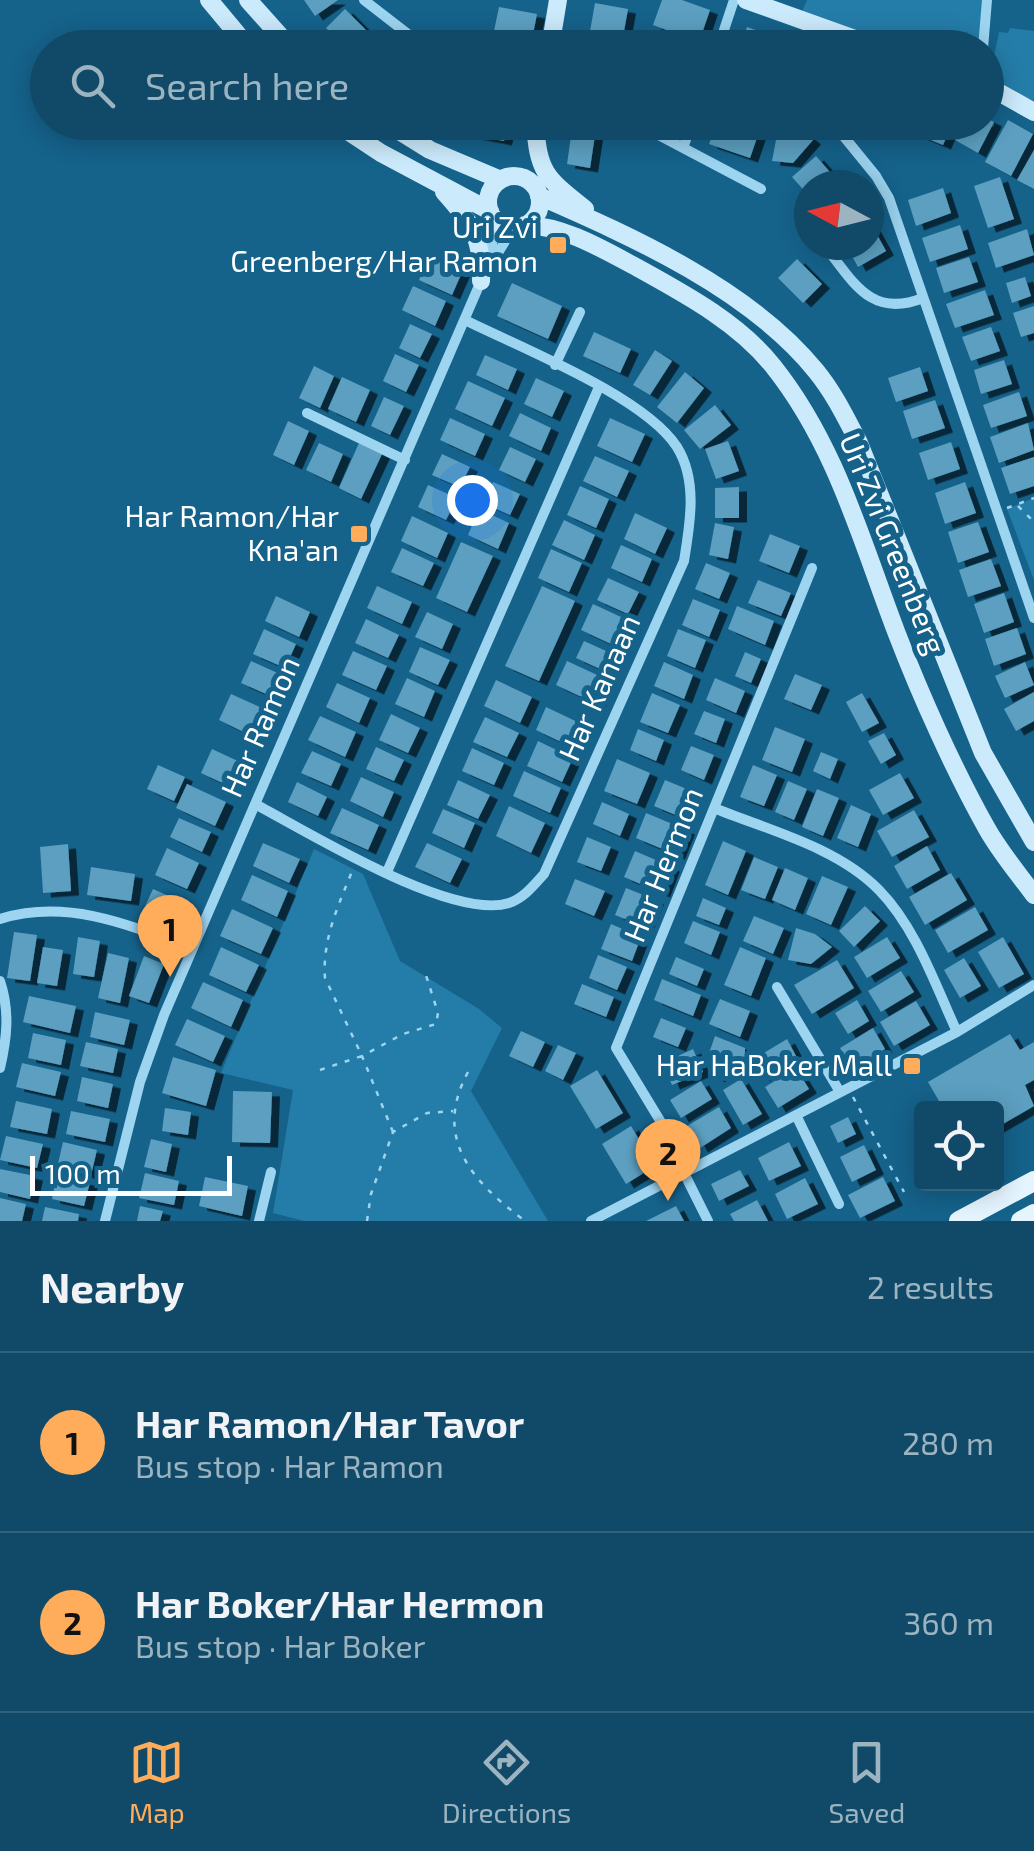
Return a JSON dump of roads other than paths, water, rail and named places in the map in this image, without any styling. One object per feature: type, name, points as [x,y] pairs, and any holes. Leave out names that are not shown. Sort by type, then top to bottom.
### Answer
[{"type":"main road","points":[[209,0],[234,30]]},
{"type":"main road","points":[[248,0],[274,30]]},
{"type":"main road","points":[[553,30],[558,0]]},
{"type":"main road","points":[[746,0],[812,30]]},
{"type":"main road","points":[[1004,95],[1034,112]]},
{"type":"main road","name":"Uri Zvi Greenberg","points":[[364,140],[506,221],[554,229],[602,248],[726,322],[771,363],[812,421],[833,460],[898,638],[987,829],[1034,896]]},
{"type":"main road","points":[[414,140],[501,180],[521,177],[532,184],[539,196],[537,213],[506,221],[489,197],[501,180]]},
{"type":"main road","points":[[521,177],[530,140]]},
{"type":"main road","points":[[536,140],[538,158],[545,172],[604,224]]},
{"type":"main road","points":[[437,184],[459,208],[479,240],[481,281]]},
{"type":"main road","name":"Uri Zvi Greenberg","points":[[539,196],[604,224],[756,312],[815,369],[859,443],[983,753],[1034,842]]},
{"type":"main road","points":[[959,1221],[1034,1181]]},
{"type":"main road","points":[[1020,1221],[1034,1214]]},
{"type":"street","points":[[364,0],[403,30]]},
{"type":"street","points":[[724,30],[734,0]]},
{"type":"street","points":[[985,30],[988,0]]},
{"type":"street","points":[[669,140],[762,189]]},
{"type":"street","points":[[684,148],[686,140]]},
{"type":"street","points":[[847,140],[889,198],[1034,618]]},
{"type":"street","name":"Har Ramon","points":[[105,1221],[140,1082],[192,949],[506,221]]},
{"type":"street","name":"Har Ramon","points":[[490,262],[506,221]]},
{"type":"street","points":[[835,260],[853,284],[873,300],[907,305],[923,298]]},
{"type":"street","points":[[555,365],[580,312]]},
{"type":"street","name":"Har Kanaan","points":[[255,804],[357,858],[445,898],[482,905],[508,903],[528,893],[544,874],[684,561],[690,483],[676,448],[646,416],[598,387],[465,320]]},
{"type":"street","points":[[387,872],[598,387]]},
{"type":"street","points":[[307,413],[405,460]]},
{"type":"street","name":"Har Hermon","points":[[687,1172],[616,1048],[812,568]]},
{"type":"street","points":[[714,808],[822,852],[851,868],[878,890],[913,938],[957,1032]]},
{"type":"street","points":[[0,920],[20,913],[48,911],[94,914],[192,949]]},
{"type":"street","points":[[0,981],[8,1036],[0,1068]]},
{"type":"street","points":[[591,1221],[957,1032],[1031,985]]},
{"type":"street","points":[[778,988],[844,1090]]},
{"type":"street","points":[[796,1115],[839,1204]]},
{"type":"street","points":[[259,1221],[271,1172]]},
{"type":"street","points":[[687,1172],[708,1221]]},
{"type":"place","name":"Uri Zvi Greenberg/Har Ramon","points":[[558,245]]},
{"type":"place","name":"Har Ramon/Har Kna'an","points":[[359,534]]},
{"type":"place","name":"Har Ramon/Har Tavor","points":[[170,977]]},
{"type":"place","name":"Har HaBoker Mall","points":[[912,1066]]},
{"type":"place","name":"Har Boker/Har Hermon","points":[[668,1201]]}]
